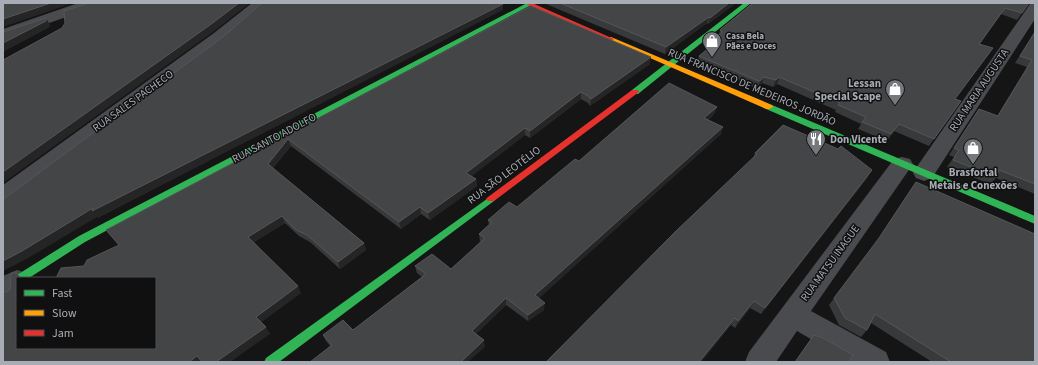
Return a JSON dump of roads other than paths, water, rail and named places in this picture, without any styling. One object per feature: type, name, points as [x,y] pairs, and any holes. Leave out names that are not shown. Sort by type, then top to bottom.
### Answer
[{"type":"street","points":[[3,34],[93,3]]},
{"type":"street","name":"RUA SALES PACHECO","points":[[3,197],[220,37],[261,3]]},
{"type":"street","name":"RUA SÃO LEOTÉLIO","points":[[270,362],[642,87],[748,3]]},
{"type":"street","name":"RUA FRANCISCO DE MEDEIROS JORDÃO","points":[[528,4],[1035,220]]},
{"type":"street","name":"RUA SANTO ADOLFO","points":[[23,277],[82,239],[528,4]]},
{"type":"street","name":"RUA MARIA AUGUSTA","points":[[913,168],[1035,7]]},
{"type":"street","points":[[54,33],[60,30],[58,15]]},
{"type":"street","name":"RUA MATSU INAGUE","points":[[759,362],[793,314],[913,168]]},
{"type":"street","points":[[3,290],[16,282]]},
{"type":"street","points":[[793,314],[876,362]]},
{"type":"place","name":"Casa Bela Pães e Doces","points":[[712,58]]},
{"type":"place","name":"Lessan Special Scape","points":[[895,106]]},
{"type":"place","name":"Don Vicente","points":[[816,156]]},
{"type":"place","name":"Brasfortal Metais e Conexões","points":[[973,165]]}]
